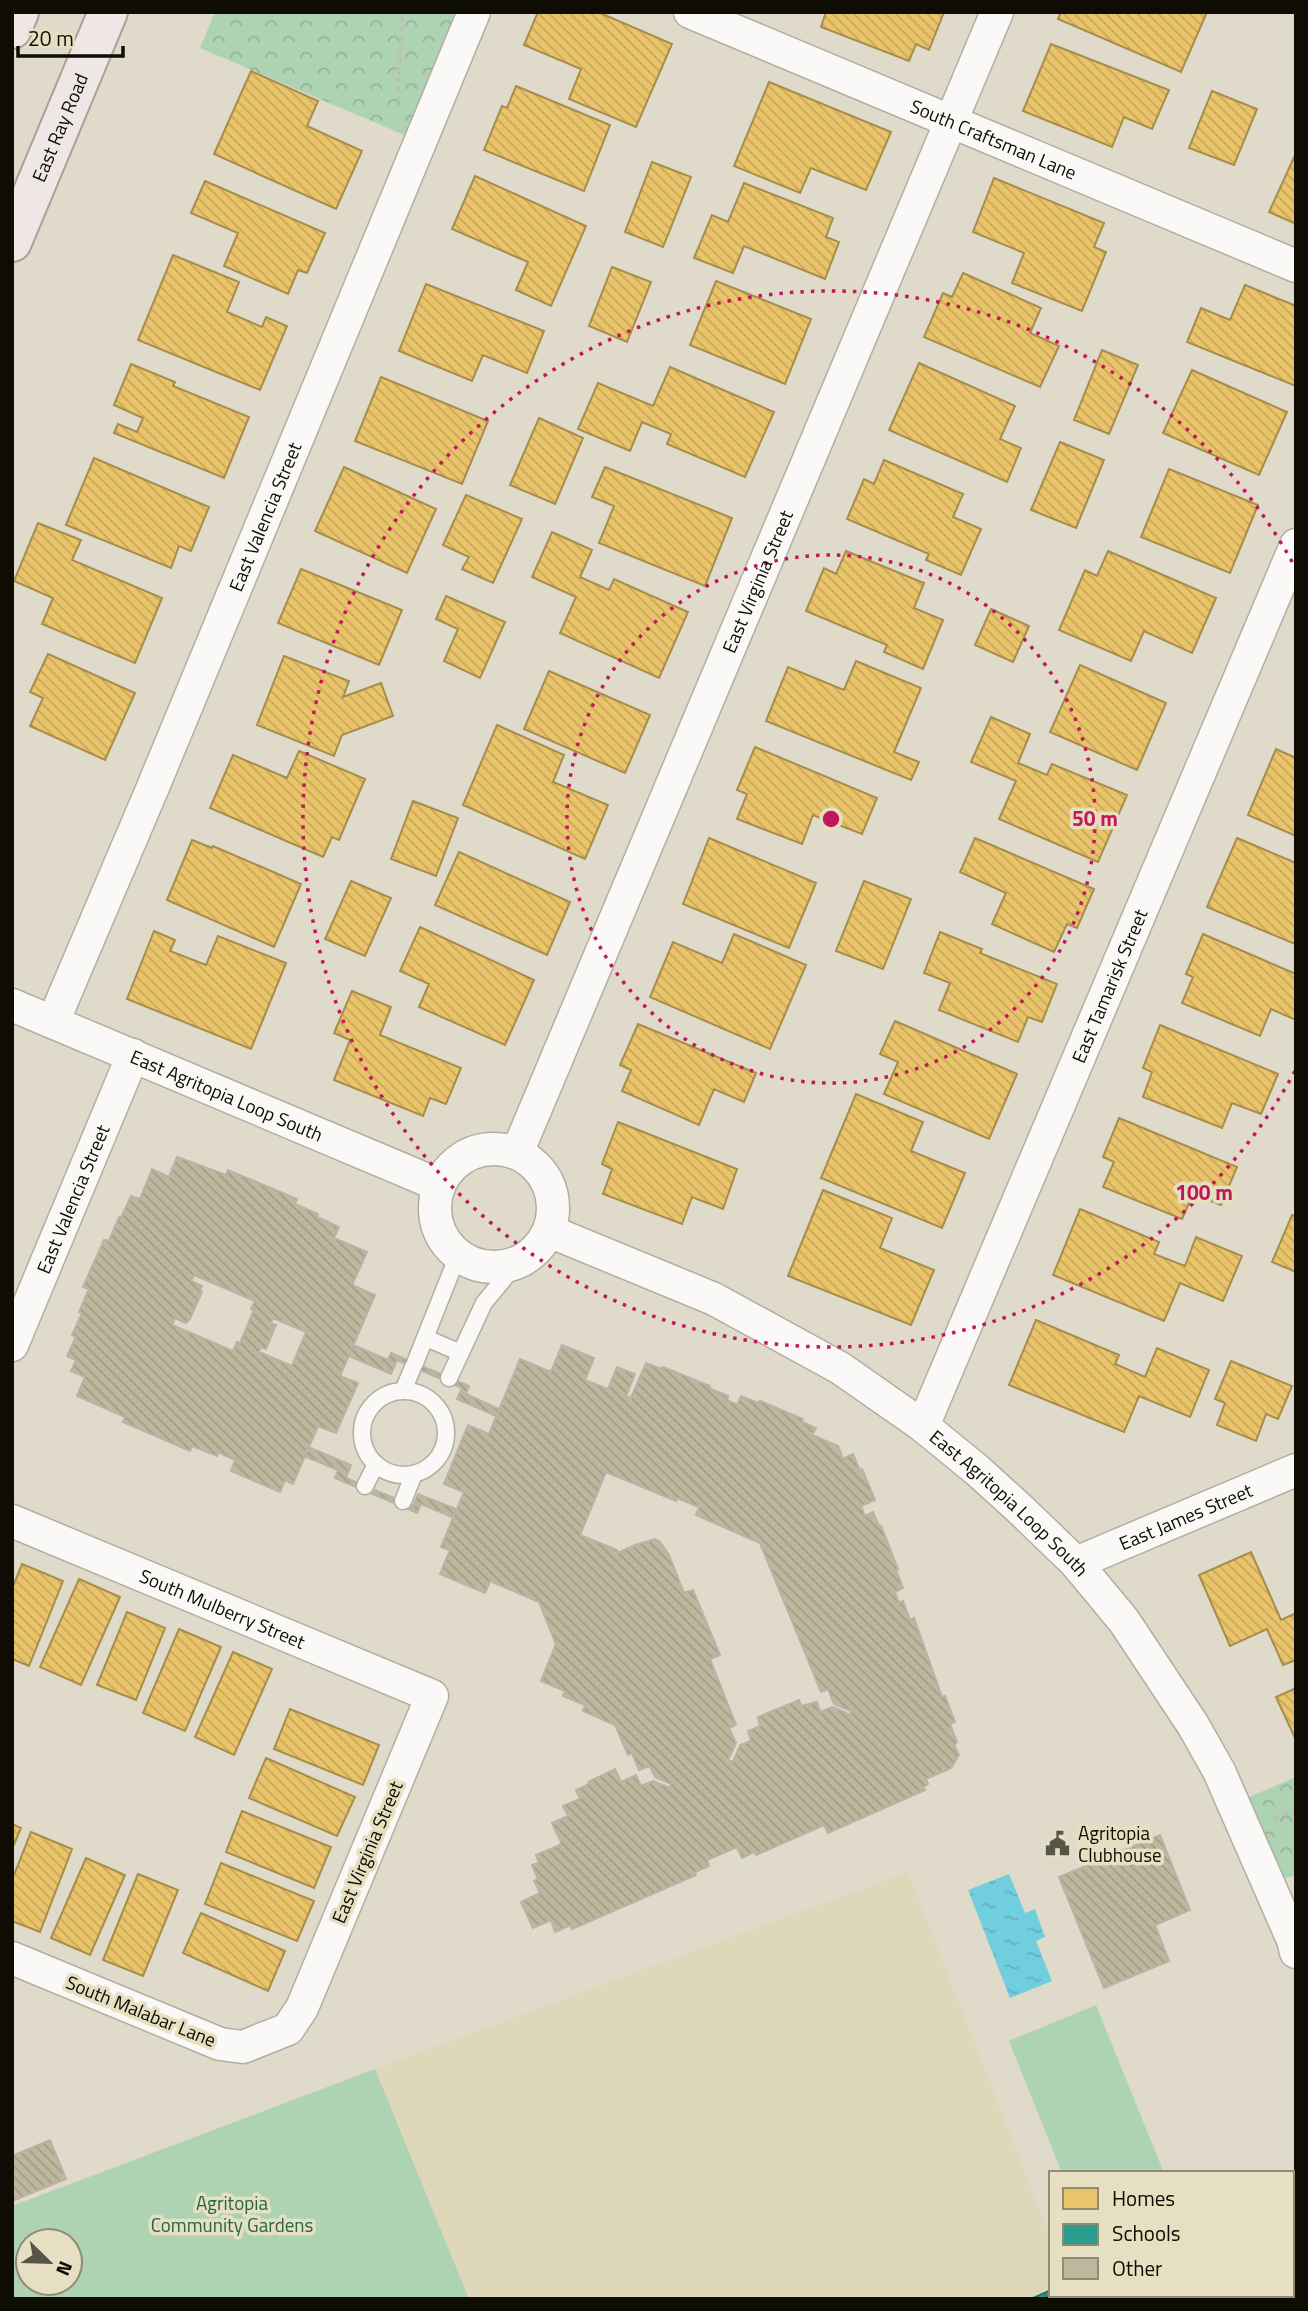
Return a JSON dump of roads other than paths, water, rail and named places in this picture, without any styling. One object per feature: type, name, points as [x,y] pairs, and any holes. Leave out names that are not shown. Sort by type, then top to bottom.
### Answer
[{"type":"main road","points":[[12,29],[19,12]]},
{"type":"main road","name":"East Ray Road","points":[[12,242],[108,12]]},
{"type":"street","name":"East Valencia Street","points":[[53,1022],[159,774],[474,12]]},
{"type":"street","name":"South Craftsman Lane","points":[[691,12],[1296,266]]},
{"type":"street","name":"East Virginia Street","points":[[517,1153],[997,12]]},
{"type":"street","name":"East Tamarisk Street","points":[[923,1426],[1296,545]]},
{"type":"street","name":"East Agritopia Loop South","points":[[12,1005],[439,1185]]},
{"type":"street","name":"East Valencia Street","points":[[12,1345],[133,1055]]},
{"type":"street","points":[[490,1149],[517,1153],[533,1163],[549,1186],[554,1213],[549,1231],[536,1250],[517,1263],[486,1267],[471,1263],[458,1255],[445,1241],[436,1223],[435,1204],[439,1185],[449,1169],[463,1157],[490,1149]]},
{"type":"street","name":"East Agritopia Loop South","points":[[549,1231],[714,1299],[840,1368],[923,1426],[977,1470],[1076,1563],[1124,1621],[1194,1725],[1224,1782],[1296,1952]]},
{"type":"street","name":"East James Street","points":[[1076,1563],[1296,1469]]},
{"type":"street","name":"South Mulberry Street","points":[[12,1521],[432,1696]]},
{"type":"street","name":"East Virginia Street","points":[[302,2008],[432,1696]]},
{"type":"street","name":"South Malabar Lane","points":[[12,1958],[220,2044],[243,2046],[288,2029],[302,2008]]},
{"type":"lane","points":[[403,1391],[458,1255]]},
{"type":"lane","points":[[435,1405],[484,1303],[517,1263]]},
{"type":"lane","points":[[426,1338],[461,1353]]},
{"type":"lane","points":[[403,1391],[415,1392],[435,1405],[444,1419],[446,1433],[437,1459],[414,1474],[400,1475],[376,1464],[367,1452],[363,1440],[363,1426],[376,1402],[388,1394],[403,1391]]},
{"type":"lane","points":[[365,1486],[376,1464]]},
{"type":"lane","points":[[403,1502],[414,1474]]},
{"type":"water","points":[[1009,1874],[1025,1913],[1035,1909],[1045,1937],[1036,1941],[1052,1981],[1010,1998],[968,1890]]},
{"type":"place","name":"Agritopia Clubhouse","points":[[1058,1844]]},
{"type":"park label","name":"Agritopia Community Gardens","points":[[232,2214]]}]
